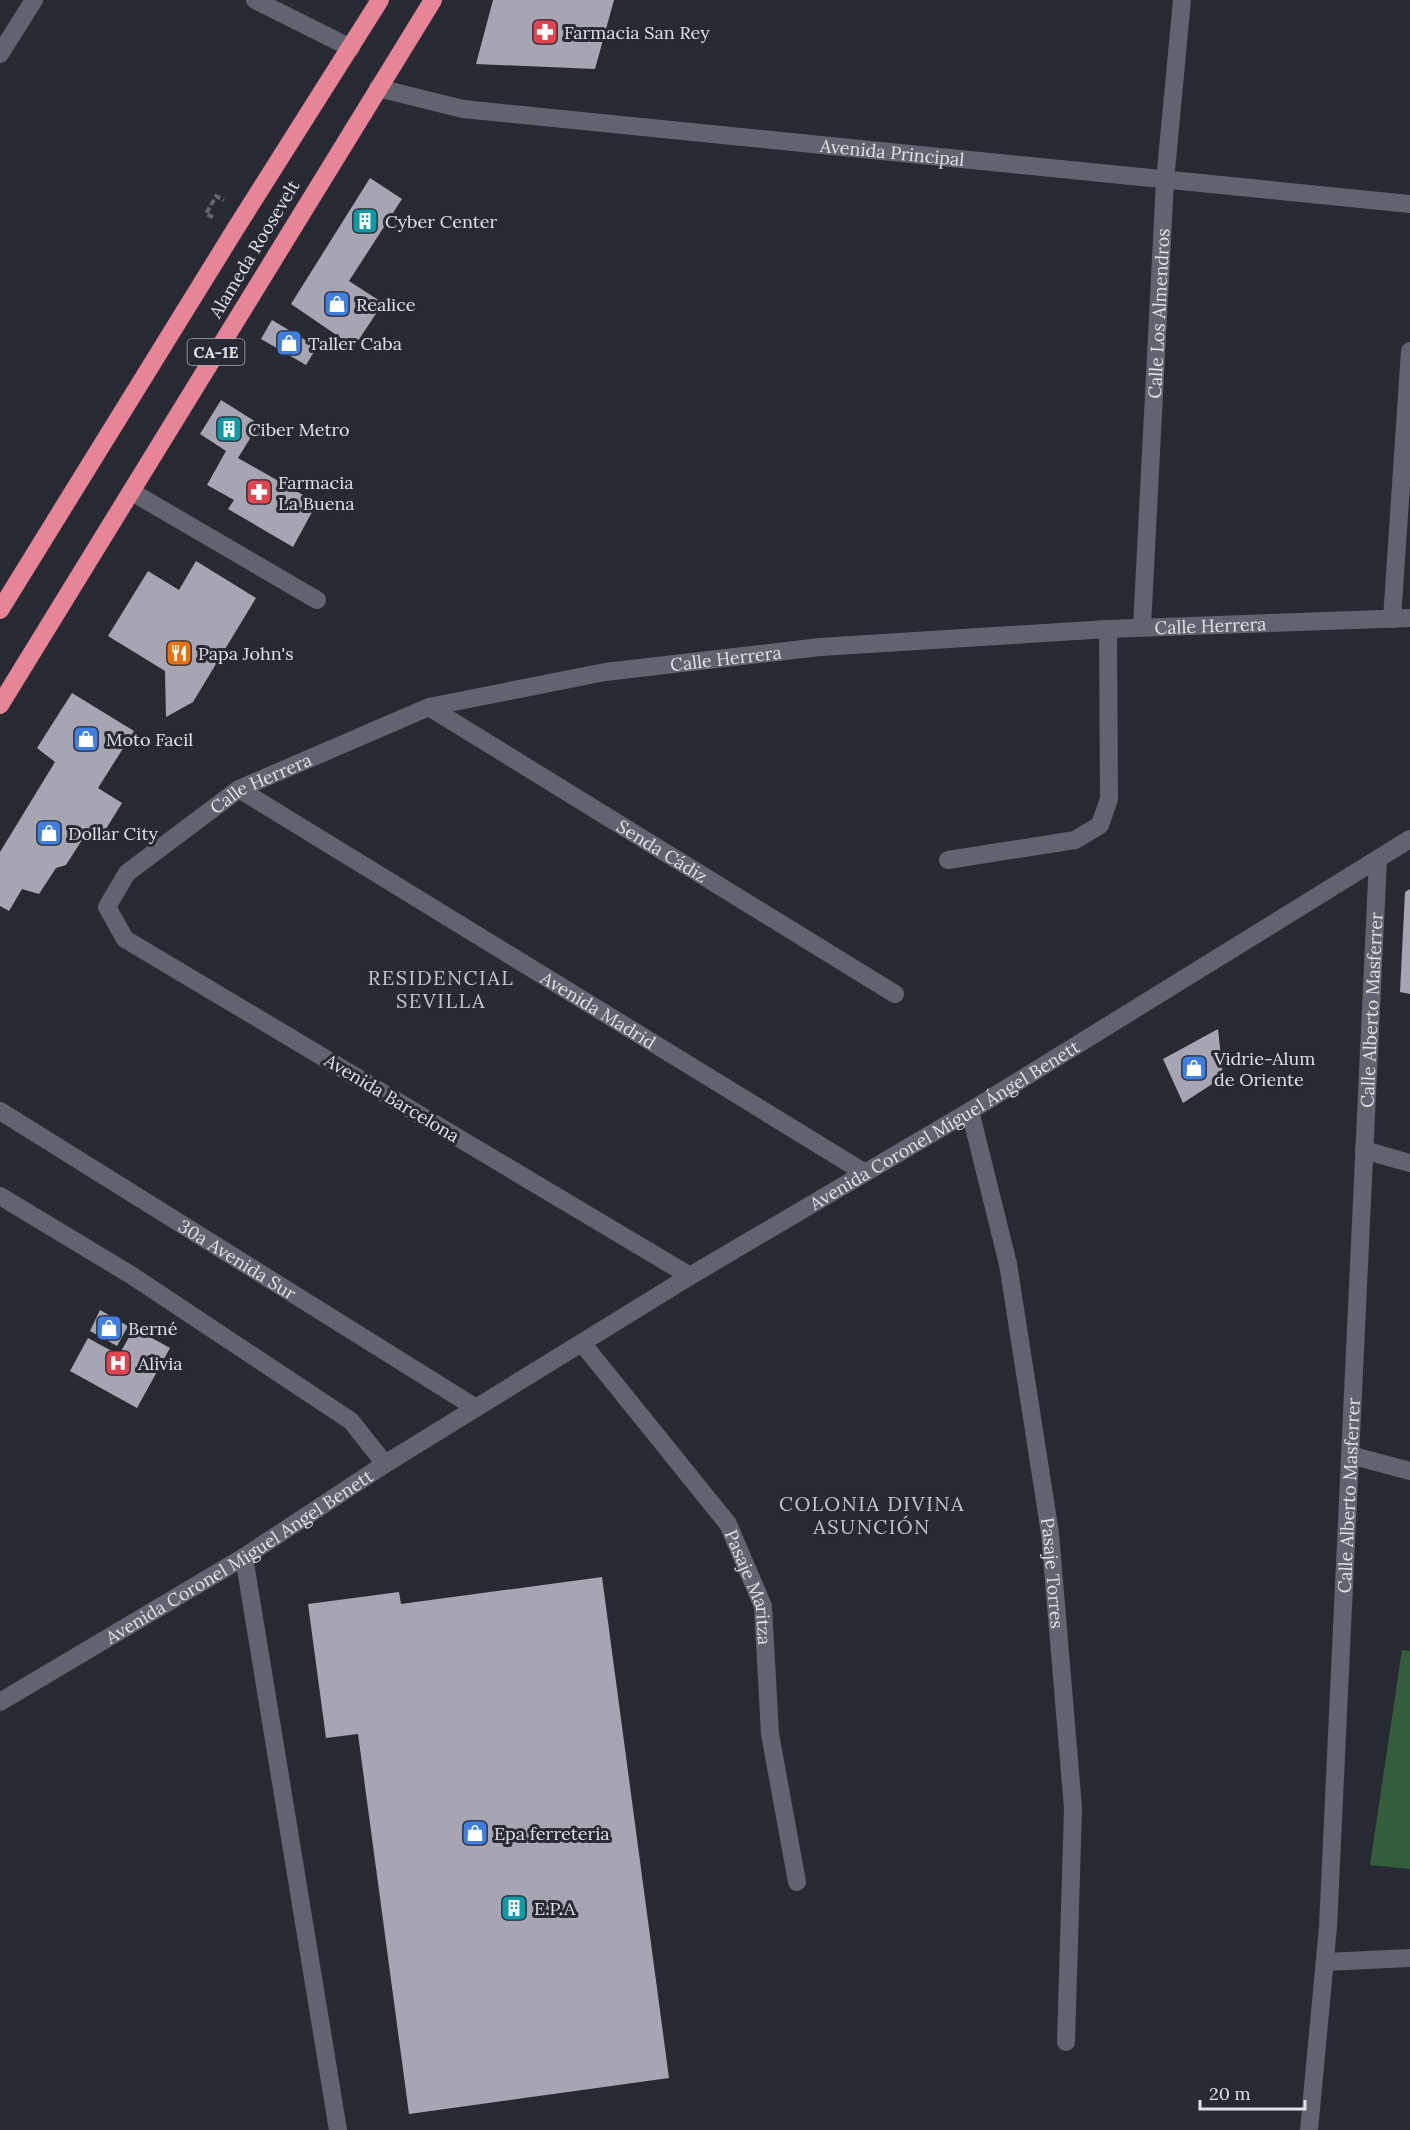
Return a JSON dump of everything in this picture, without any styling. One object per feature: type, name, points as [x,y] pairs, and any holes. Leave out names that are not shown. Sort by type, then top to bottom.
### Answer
[{"type":"highway","name":"Alameda Roosevelt","points":[[0,610],[236,228],[381,0]]},
{"type":"highway","name":"Alameda Roosevelt","points":[[0,705],[433,0]]},
{"type":"street","points":[[0,54],[34,0]]},
{"type":"street","points":[[255,0],[351,48]]},
{"type":"street","name":"Calle Los Almendros","points":[[1142,627],[1165,181],[1182,0]]},
{"type":"street","name":"Avenida Principal","points":[[378,88],[463,109],[1410,204]]},
{"type":"street","points":[[1401,618],[1410,351]]},
{"type":"street","points":[[132,492],[316,600]]},
{"type":"street","name":"Calle Herrera","points":[[107,907],[127,873],[239,789],[429,707],[605,672],[820,647],[1142,627],[1401,618]]},
{"type":"street","points":[[948,861],[1075,840],[1100,825],[1109,799],[1108,629]]},
{"type":"street","name":"Senda Cádiz","points":[[429,707],[895,994]]},
{"type":"street","name":"Avenida Madrid","points":[[239,789],[865,1173]]},
{"type":"street","name":"Avenida Coronel Miguel Ángel Benett","points":[[476,1408],[690,1276],[970,1111],[1410,839]]},
{"type":"street","name":"Calle Alberto Masferrer","points":[[1309,2130],[1325,1962],[1378,859]]},
{"type":"street","name":"Avenida Barcelona","points":[[107,907],[124,939],[690,1276]]},
{"type":"street","name":"30a Avenida Sur","points":[[0,1111],[476,1408]]},
{"type":"street","name":"Pasaje Torres","points":[[970,1111],[1008,1264],[1050,1533],[1073,1809],[1066,2042]]},
{"type":"street","points":[[1364,1150],[1410,1163]]},
{"type":"street","points":[[0,1196],[131,1275],[351,1421],[385,1464]]},
{"type":"street","name":"Pasaje Maritza","points":[[582,1343],[728,1524],[763,1606],[770,1734],[797,1882]]},
{"type":"street","name":"Avenida Coronel Miguel Angel Benett","points":[[0,1702],[244,1557],[385,1464],[476,1408]]},
{"type":"street","points":[[1350,1455],[1410,1471]]},
{"type":"street","points":[[244,1557],[338,2130]]},
{"type":"street","points":[[1325,1962],[1410,1958]]},
{"type":"path","points":[[206,214],[216,196]]},
{"type":"green space","points":[[1402,1650],[1410,1651],[1410,1869],[1370,1865]]},
{"type":"building","name":"Farmacia San Rey","points":[[493,0],[614,0],[595,69],[476,64]]},
{"type":"building","points":[[370,178],[402,199],[349,281],[383,303],[354,347],[291,304]]},
{"type":"building","name":"Taller Caba","points":[[272,320],[317,347],[306,365],[261,339]]},
{"type":"building","name":"Farmacia La Buena","points":[[221,400],[259,424],[238,458],[317,503],[293,547],[228,509],[234,500],[207,485],[226,451],[200,434]]},
{"type":"building","name":"Papa John's","points":[[196,561],[256,598],[193,702],[166,717],[165,671],[108,636],[148,571],[179,590]]},
{"type":"building","name":"Dollar City","points":[[72,693],[134,731],[98,788],[122,803],[101,837],[89,829],[66,865],[56,868],[39,894],[22,889],[9,911],[0,906],[0,852],[55,762],[37,748]]},
{"type":"building","points":[[1410,889],[1410,994],[1400,992],[1405,892]]},
{"type":"building","name":"Vidrie-Alum de Oriente","points":[[1218,1029],[1223,1077],[1183,1103],[1163,1059]]},
{"type":"building","name":"Berné","points":[[100,1310],[128,1326],[117,1346],[90,1331]]},
{"type":"building","name":"Alivia","points":[[134,1328],[170,1348],[137,1408],[70,1371],[88,1338],[119,1355]]},
{"type":"building","name":"E.P.A","points":[[602,1577],[669,2078],[409,2114],[358,1734],[326,1738],[308,1604],[399,1592],[401,1604]]},
{"type":"place","name":"Farmacia San Rey","points":[[545,32]]},
{"type":"place","name":"Cyber Center","points":[[365,221]]},
{"type":"place","name":"Realice","points":[[337,304]]},
{"type":"place","name":"Taller Caba","points":[[289,343]]},
{"type":"place","name":"Ciber Metro","points":[[229,429]]},
{"type":"place","name":"Farmacia La Buena","points":[[259,492]]},
{"type":"place","name":"Papa John's","points":[[179,653]]},
{"type":"place","name":"Moto Facil","points":[[86,739]]},
{"type":"place","name":"Dollar City","points":[[49,833]]},
{"type":"place","name":"Vidrie-Alum de Oriente","points":[[1194,1068]]},
{"type":"place","name":"Berné","points":[[109,1328]]},
{"type":"place","name":"Alivia","points":[[118,1363]]},
{"type":"place","name":"Epa ferreteria","points":[[475,1833]]},
{"type":"place","name":"E.P.A","points":[[514,1908]]},
{"type":"district","name":"RESIDENCIAL SEVILLA","points":[[441,988]]},
{"type":"district","name":"COLONIA DIVINA ASUNCIÓN","points":[[872,1514]]}]
